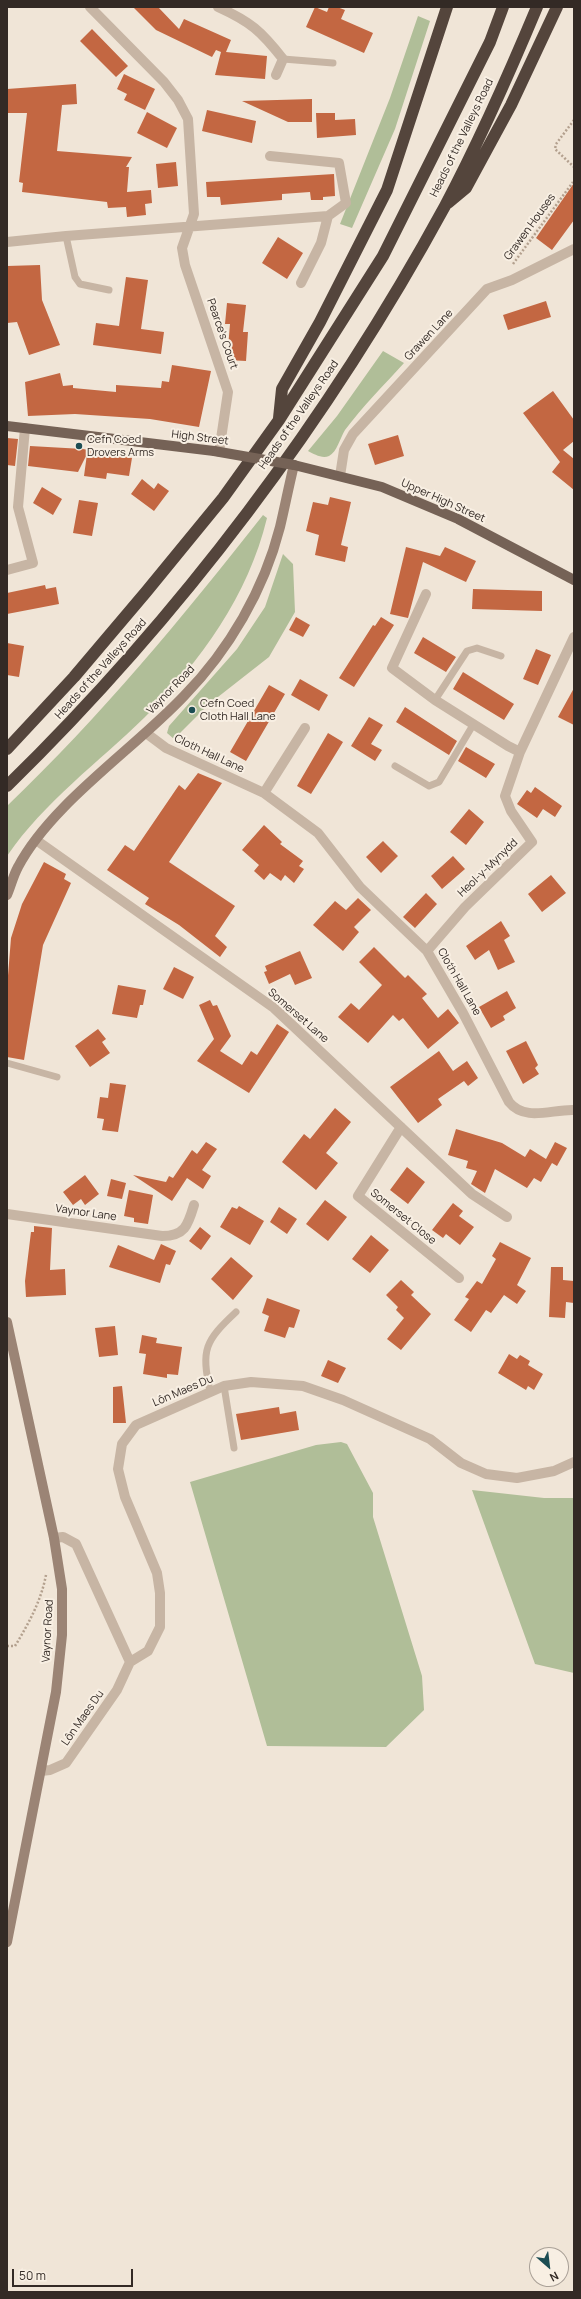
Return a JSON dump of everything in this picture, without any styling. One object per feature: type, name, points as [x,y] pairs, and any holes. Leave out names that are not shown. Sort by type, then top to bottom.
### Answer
[{"type":"highway","points":[[279,420],[282,389],[320,322],[387,190],[447,7]]},
{"type":"highway","name":"Heads of the Valleys Road","points":[[7,749],[74,677],[146,592],[223,498],[279,420],[383,256],[490,42],[503,7]]},
{"type":"highway","name":"Heads of the Valleys Road","points":[[7,786],[120,670],[188,590],[247,512],[349,366],[445,205],[497,98],[537,7]]},
{"type":"highway","points":[[445,205],[466,188],[511,105],[557,7]]},
{"type":"main road","name":"High Street","points":[[7,426],[216,451],[294,467]]},
{"type":"main road","name":"Upper High Street","points":[[294,467],[340,476],[382,487],[458,519],[574,580]]},
{"type":"street","name":"Pearce's Court","points":[[90,7],[164,82],[178,100],[188,119],[194,214],[191,227],[184,239],[182,248],[185,265],[228,392],[220,441],[216,451]]},
{"type":"street","points":[[218,7],[239,17],[263,34],[283,60],[276,75]]},
{"type":"street","points":[[7,242],[66,236],[328,216],[346,203],[339,163],[270,156]]},
{"type":"street","points":[[301,283],[321,243],[328,216]]},
{"type":"street","name":"Grawen Lane","points":[[340,476],[344,450],[353,434],[487,290],[574,250]]},
{"type":"street","points":[[7,570],[33,563],[18,507],[25,428]]},
{"type":"street","name":"Vaynor Road","points":[[7,895],[18,867],[36,840],[66,807],[185,696],[212,664],[235,631],[260,584],[270,558],[280,528],[294,467]]},
{"type":"street","points":[[426,594],[392,668],[435,700],[473,725],[520,752]]},
{"type":"street","name":"Heol-y-Mynydd","points":[[427,951],[465,907],[532,842],[512,811],[505,796],[520,752],[574,637]]},
{"type":"street","points":[[264,793],[305,728]]},
{"type":"street","name":"Cloth Hall Lane","points":[[146,733],[166,748],[264,793],[318,833],[360,887],[427,951],[448,986],[509,1102],[516,1111],[525,1113],[574,1110]]},
{"type":"street","name":"Somerset Lane","points":[[36,840],[274,1008],[472,1194],[507,1217]]},
{"type":"street","name":"Somerset Close","points":[[401,1127],[358,1196],[459,1278]]},
{"type":"street","name":"Vaynor Lane","points":[[7,1214],[162,1236],[174,1236],[187,1227],[194,1206]]},
{"type":"street","name":"Vaynor Road","points":[[7,1322],[54,1538],[62,1589],[62,1635],[56,1692],[7,1942]]},
{"type":"street","name":"Lôn Maes Du","points":[[41,1771],[50,1770],[66,1763],[117,1690],[130,1662],[148,1650],[160,1627],[160,1594],[156,1573],[125,1497],[118,1469],[122,1444],[136,1425],[224,1386],[251,1382],[303,1386],[343,1400],[430,1439],[461,1463],[486,1474],[517,1478],[554,1471],[574,1462]]},
{"type":"street","points":[[54,1538],[63,1537],[76,1544],[130,1662]]},
{"type":"lane","points":[[283,60],[333,63]]},
{"type":"lane","points":[[66,236],[75,277],[80,284],[109,290]]},
{"type":"lane","points":[[435,700],[468,651],[477,648],[501,656]]},
{"type":"lane","points":[[395,766],[429,786],[434,786],[439,782],[473,725]]},
{"type":"lane","points":[[7,1063],[58,1077]]},
{"type":"lane","points":[[210,1391],[205,1369],[206,1348],[218,1329],[236,1312]]},
{"type":"lane","points":[[224,1386],[234,1448]]},
{"type":"path","points":[[574,120],[556,144],[555,149],[574,167]]},
{"type":"path","name":"Grawen Houses","points":[[501,283],[519,255],[573,182]]},
{"type":"path","points":[[7,1646],[15,1646],[28,1624],[42,1595],[46,1572]]},
{"type":"green space","points":[[418,16],[430,21],[395,129],[352,228],[340,224],[390,98]]},
{"type":"green space","points":[[383,351],[404,363],[352,421],[345,430],[332,454],[324,457],[308,451],[337,416]]},
{"type":"green space","points":[[263,515],[267,518],[259,547],[248,574],[220,626],[203,650],[166,696],[55,800],[22,836],[7,856],[7,806],[42,772],[140,665],[172,628]]},
{"type":"green space","points":[[283,554],[293,564],[295,612],[269,657],[209,704],[174,739],[167,733],[169,726],[237,649],[265,607]]},
{"type":"green space","points":[[341,1442],[347,1444],[373,1493],[373,1517],[422,1676],[424,1710],[386,1747],[267,1746],[190,1482],[316,1445]]},
{"type":"green space","points":[[472,1490],[544,1498],[574,1498],[574,1673],[535,1664]]},
{"type":"building","points":[[133,7],[158,7],[179,29],[184,19],[231,40],[226,52],[267,56],[265,79],[215,75],[221,52],[216,50],[212,57],[156,30]]},
{"type":"building","points":[[315,7],[327,12],[329,7],[337,7],[345,10],[341,19],[373,33],[364,53],[306,27]]},
{"type":"building","points":[[92,29],[128,66],[116,77],[80,41]]},
{"type":"building","points":[[124,74],[155,89],[145,110],[124,100],[127,94],[117,89]]},
{"type":"building","points":[[76,84],[77,104],[62,105],[57,151],[132,157],[126,167],[129,167],[127,192],[151,190],[152,203],[145,204],[146,215],[127,217],[126,207],[108,208],[107,202],[22,192],[23,183],[19,182],[27,113],[7,113],[7,89]]},
{"type":"building","points":[[312,99],[312,122],[288,122],[242,101]]},
{"type":"building","points":[[207,110],[256,121],[252,143],[202,131]]},
{"type":"building","points":[[147,112],[177,128],[167,148],[137,133]]},
{"type":"building","points":[[316,113],[335,113],[335,120],[355,119],[356,135],[317,138]]},
{"type":"building","points":[[176,162],[178,186],[158,188],[156,164]]},
{"type":"building","points":[[334,174],[335,196],[323,197],[323,200],[311,200],[310,192],[282,194],[282,200],[221,205],[220,197],[207,197],[206,182]]},
{"type":"building","points":[[574,183],[574,220],[552,250],[536,238]]},
{"type":"building","points":[[278,237],[303,253],[287,279],[262,263]]},
{"type":"building","points":[[40,265],[42,300],[60,345],[29,355],[17,322],[7,323],[7,266]]},
{"type":"building","points":[[126,277],[148,280],[141,329],[164,332],[161,354],[93,345],[96,323],[119,326]]},
{"type":"building","points":[[546,301],[551,317],[508,330],[503,315]]},
{"type":"building","points":[[227,303],[246,305],[243,332],[248,332],[246,361],[227,360],[230,324],[225,324]]},
{"type":"building","points":[[172,365],[211,371],[199,427],[150,419],[75,414],[28,416],[25,382],[60,373],[63,386],[73,385],[73,388],[116,392],[116,385],[161,388],[162,381],[169,382]]},
{"type":"building","points":[[553,391],[574,420],[574,441],[563,450],[574,459],[574,490],[552,472],[560,462],[523,413]]},
{"type":"building","points":[[398,435],[404,456],[375,465],[368,444]]},
{"type":"building","points":[[7,438],[18,439],[15,466],[7,465]]},
{"type":"building","points":[[30,446],[83,449],[132,458],[129,476],[107,473],[106,479],[84,476],[87,454],[78,472],[28,466]]},
{"type":"building","points":[[142,479],[154,489],[158,483],[169,491],[154,511],[131,494]]},
{"type":"building","points":[[42,487],[62,499],[53,515],[33,503]]},
{"type":"building","points":[[330,497],[351,502],[341,545],[348,547],[345,562],[315,555],[319,535],[306,531],[313,502],[328,505]]},
{"type":"building","points":[[79,500],[98,503],[92,536],[73,533]]},
{"type":"building","points":[[406,547],[440,556],[445,547],[476,561],[466,582],[423,562],[408,618],[390,614]]},
{"type":"building","points":[[45,585],[46,589],[56,587],[59,604],[7,614],[7,593]]},
{"type":"building","points":[[473,589],[542,591],[542,611],[472,609]]},
{"type":"building","points":[[296,617],[310,625],[303,637],[289,630]]},
{"type":"building","points":[[381,617],[394,625],[354,687],[339,678],[373,625],[375,626]]},
{"type":"building","points":[[423,637],[456,657],[446,672],[414,653]]},
{"type":"building","points":[[7,643],[24,646],[19,677],[7,675]]},
{"type":"building","points":[[536,649],[551,655],[538,685],[523,679]]},
{"type":"building","points":[[463,672],[514,704],[504,720],[453,689]]},
{"type":"building","points":[[300,679],[328,695],[319,711],[291,695]]},
{"type":"building","points":[[269,685],[285,694],[246,761],[230,752]]},
{"type":"building","points":[[574,688],[574,725],[558,717]]},
{"type":"building","points":[[405,707],[457,741],[449,755],[396,722]]},
{"type":"building","points":[[369,717],[383,725],[371,744],[382,750],[375,761],[351,746]]},
{"type":"building","points":[[328,733],[343,742],[311,794],[297,786]]},
{"type":"building","points":[[466,747],[495,764],[486,778],[458,761]]},
{"type":"building","points":[[198,773],[222,783],[169,862],[235,906],[215,936],[227,947],[220,957],[179,925],[145,904],[149,898],[107,870],[125,845],[134,851],[179,785],[185,790]]},
{"type":"building","points":[[535,787],[562,806],[555,817],[543,809],[537,818],[517,804],[527,790],[531,793]]},
{"type":"building","points":[[469,809],[484,822],[466,845],[450,832]]},
{"type":"building","points":[[264,825],[282,842],[280,844],[303,861],[299,866],[304,869],[294,883],[285,875],[281,881],[270,873],[264,880],[254,871],[259,865],[242,850]]},
{"type":"building","points":[[383,841],[398,856],[381,873],[366,857]]},
{"type":"building","points":[[453,856],[465,869],[442,889],[431,876]]},
{"type":"building","points":[[44,862],[66,874],[64,879],[71,883],[43,945],[24,1060],[7,1057],[7,988],[11,938],[22,904]]},
{"type":"building","points":[[551,875],[566,893],[542,912],[528,894]]},
{"type":"building","points":[[426,893],[437,904],[415,928],[403,917]]},
{"type":"building","points":[[358,898],[371,910],[354,927],[359,932],[343,951],[313,925],[335,901],[346,910]]},
{"type":"building","points":[[501,921],[510,936],[504,940],[515,962],[498,970],[489,950],[475,960],[466,946]]},
{"type":"building","points":[[374,947],[405,978],[408,975],[427,994],[422,998],[438,1018],[448,1009],[459,1023],[428,1049],[403,1018],[399,1021],[393,1015],[368,1043],[338,1017],[351,1003],[359,1010],[382,985],[359,962]]},
{"type":"building","points":[[300,951],[312,978],[295,985],[290,974],[269,984],[264,972],[267,971],[265,966]]},
{"type":"building","points":[[174,967],[194,977],[183,999],[163,989]]},
{"type":"building","points":[[118,985],[146,990],[143,1005],[140,1005],[137,1018],[112,1014]]},
{"type":"building","points":[[507,991],[516,1008],[503,1016],[505,1020],[491,1028],[479,1007]]},
{"type":"building","points":[[210,1000],[213,1006],[217,1005],[231,1036],[220,1051],[242,1065],[251,1051],[257,1055],[277,1024],[289,1032],[249,1093],[197,1061],[214,1039],[199,1005]]},
{"type":"building","points":[[98,1029],[106,1039],[102,1042],[110,1053],[90,1067],[75,1046]]},
{"type":"building","points":[[526,1041],[538,1065],[535,1068],[539,1074],[523,1084],[506,1051]]},
{"type":"building","points":[[439,1051],[453,1071],[467,1061],[478,1078],[468,1086],[464,1081],[438,1099],[442,1105],[418,1123],[390,1087]]},
{"type":"building","points":[[110,1083],[126,1085],[118,1132],[102,1130],[104,1119],[97,1118],[100,1097],[108,1098]]},
{"type":"building","points":[[335,1108],[351,1122],[326,1153],[338,1163],[316,1190],[282,1162],[304,1134],[310,1139]]},
{"type":"building","points":[[456,1129],[502,1143],[525,1157],[530,1149],[546,1159],[555,1142],[567,1148],[557,1166],[552,1163],[541,1182],[534,1178],[527,1188],[495,1169],[485,1193],[471,1184],[477,1171],[466,1168],[468,1161],[448,1155]]},
{"type":"building","points":[[206,1142],[217,1149],[202,1170],[211,1176],[203,1189],[187,1178],[172,1201],[133,1175],[166,1182],[169,1176],[173,1178],[192,1150],[197,1154]]},
{"type":"building","points":[[407,1167],[425,1182],[408,1204],[390,1190]]},
{"type":"building","points":[[85,1175],[99,1194],[85,1205],[81,1199],[73,1205],[63,1192]]},
{"type":"building","points":[[111,1179],[126,1183],[122,1199],[107,1196]]},
{"type":"building","points":[[129,1190],[153,1195],[148,1224],[134,1222],[134,1218],[124,1216]]},
{"type":"building","points":[[325,1200],[347,1217],[328,1241],[306,1224]]},
{"type":"building","points":[[453,1203],[463,1211],[459,1216],[474,1227],[460,1245],[446,1234],[443,1238],[432,1230]]},
{"type":"building","points":[[239,1206],[264,1221],[250,1245],[220,1227],[232,1207],[237,1209]]},
{"type":"building","points":[[279,1207],[297,1219],[287,1234],[270,1222]]},
{"type":"building","points":[[34,1226],[52,1228],[50,1270],[65,1269],[66,1295],[26,1297],[25,1281],[31,1232],[34,1232]]},
{"type":"building","points":[[200,1227],[211,1236],[201,1250],[189,1241]]},
{"type":"building","points":[[371,1235],[389,1250],[370,1273],[352,1259]]},
{"type":"building","points":[[500,1242],[531,1258],[517,1285],[526,1291],[517,1304],[504,1295],[491,1313],[486,1310],[471,1332],[454,1320],[469,1299],[465,1297],[477,1281],[482,1284],[496,1259],[492,1256]]},
{"type":"building","points":[[161,1244],[176,1251],[170,1265],[166,1264],[160,1283],[109,1267],[118,1245],[154,1260]]},
{"type":"building","points":[[231,1257],[253,1276],[233,1300],[211,1279]]},
{"type":"building","points":[[551,1267],[563,1267],[563,1280],[574,1281],[574,1303],[566,1302],[565,1318],[549,1317]]},
{"type":"building","points":[[401,1280],[414,1292],[411,1295],[431,1314],[401,1350],[387,1339],[404,1318],[396,1310],[398,1307],[386,1295]]},
{"type":"building","points":[[267,1298],[300,1310],[294,1328],[289,1327],[285,1338],[264,1331],[269,1316],[262,1313]]},
{"type":"building","points":[[115,1326],[118,1355],[99,1357],[95,1328]]},
{"type":"building","points":[[142,1335],[157,1338],[156,1343],[182,1347],[178,1375],[167,1374],[167,1378],[143,1374],[146,1354],[139,1353]]},
{"type":"building","points":[[509,1354],[517,1359],[520,1355],[530,1361],[528,1365],[543,1374],[534,1390],[528,1386],[526,1390],[498,1373]]},
{"type":"building","points":[[328,1360],[346,1368],[338,1383],[321,1376]]},
{"type":"building","points":[[122,1386],[126,1423],[113,1423],[113,1387]]},
{"type":"building","points":[[279,1407],[280,1414],[296,1411],[299,1430],[241,1440],[236,1414]]},
{"type":"place","name":"Cefn Coed Drovers Arms","points":[[79,446]]},
{"type":"place","name":"Cefn Coed Cloth Hall Lane","points":[[192,710]]}]
